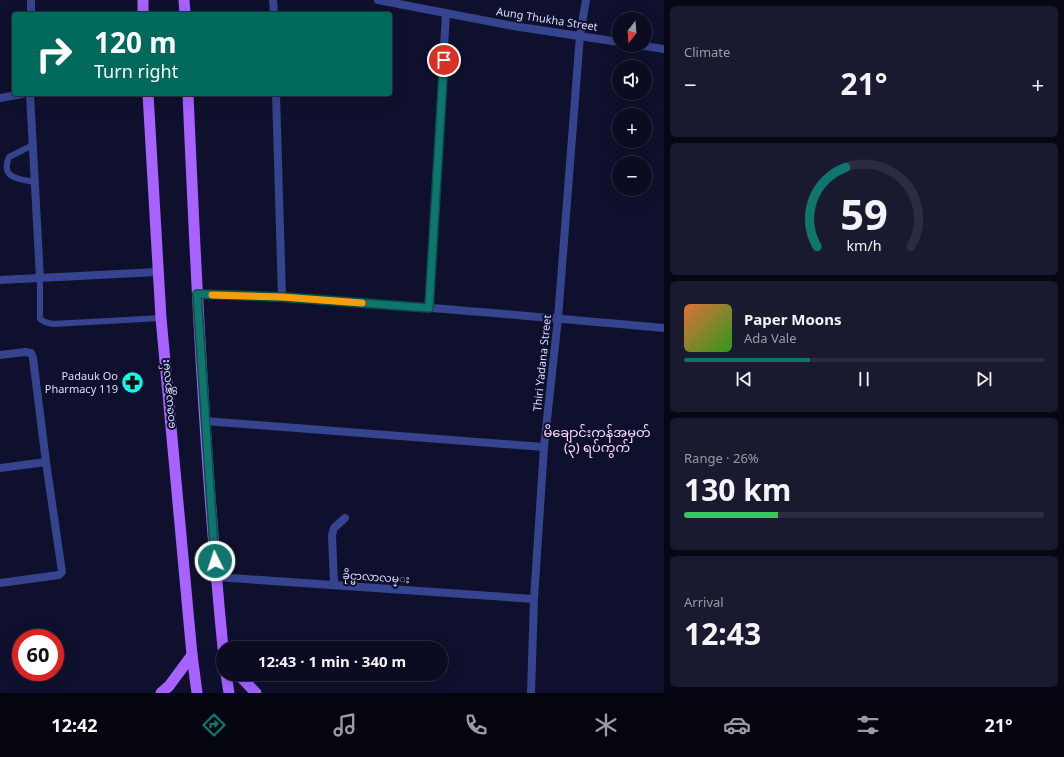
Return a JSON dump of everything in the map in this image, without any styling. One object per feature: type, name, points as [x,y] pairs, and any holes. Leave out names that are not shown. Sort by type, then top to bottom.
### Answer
[{"type":"main road","points":[[143,0],[144,12]]},
{"type":"main road","points":[[184,0],[184,12]]},
{"type":"main road","name":"ဝေဇယန္တာလမ်း","points":[[148,96],[160,318],[192,655],[197,693]]},
{"type":"main road","points":[[188,96],[197,294],[205,422],[216,577],[222,641]]},
{"type":"main road","points":[[162,693],[192,655]]},
{"type":"main road","points":[[227,681],[229,693]]},
{"type":"main road","points":[[245,681],[256,693]]},
{"type":"street","points":[[31,0],[31,12]]},
{"type":"street","points":[[274,0],[274,12]]},
{"type":"street","name":"Aung Thukha Street","points":[[378,0],[513,26],[612,41]]},
{"type":"street","name":"Thiri Yadana Street","points":[[531,693],[534,599],[544,446],[558,318],[580,36],[586,0]]},
{"type":"street","points":[[429,308],[446,13]]},
{"type":"street","points":[[652,47],[664,49]]},
{"type":"street","points":[[0,98],[12,96]]},
{"type":"street","points":[[30,96],[40,278]]},
{"type":"street","points":[[276,96],[282,297]]},
{"type":"street","points":[[0,280],[158,272]]},
{"type":"street","points":[[197,294],[282,297],[558,318],[664,328]]},
{"type":"street","points":[[0,355],[25,352],[31,353],[34,358],[61,574],[0,583]]},
{"type":"street","points":[[205,422],[544,446]]},
{"type":"street","points":[[0,468],[46,462]]},
{"type":"street","points":[[334,585],[332,535],[334,528],[345,518]]},
{"type":"street","name":"ခိုင္မာလာလမ္း","points":[[216,577],[534,599]]},
{"type":"lane","points":[[33,145],[9,157],[7,163],[8,173],[13,178],[35,182]]},
{"type":"lane","points":[[40,278],[40,319],[45,322],[53,324],[160,318]]},
{"type":"slow traffic","points":[[212,295],[282,297],[362,303]]},
{"type":"place","name":"Padauk Oo Pharmacy 119","points":[[133,382]]},
{"type":"district","name":"မိချောင်းကန်အမှတ် (၃) ရပ်ကွက်","points":[[597,440]]},
{"type":"route","points":[[215,561],[197,294],[282,297],[429,308],[444,60]]}]
